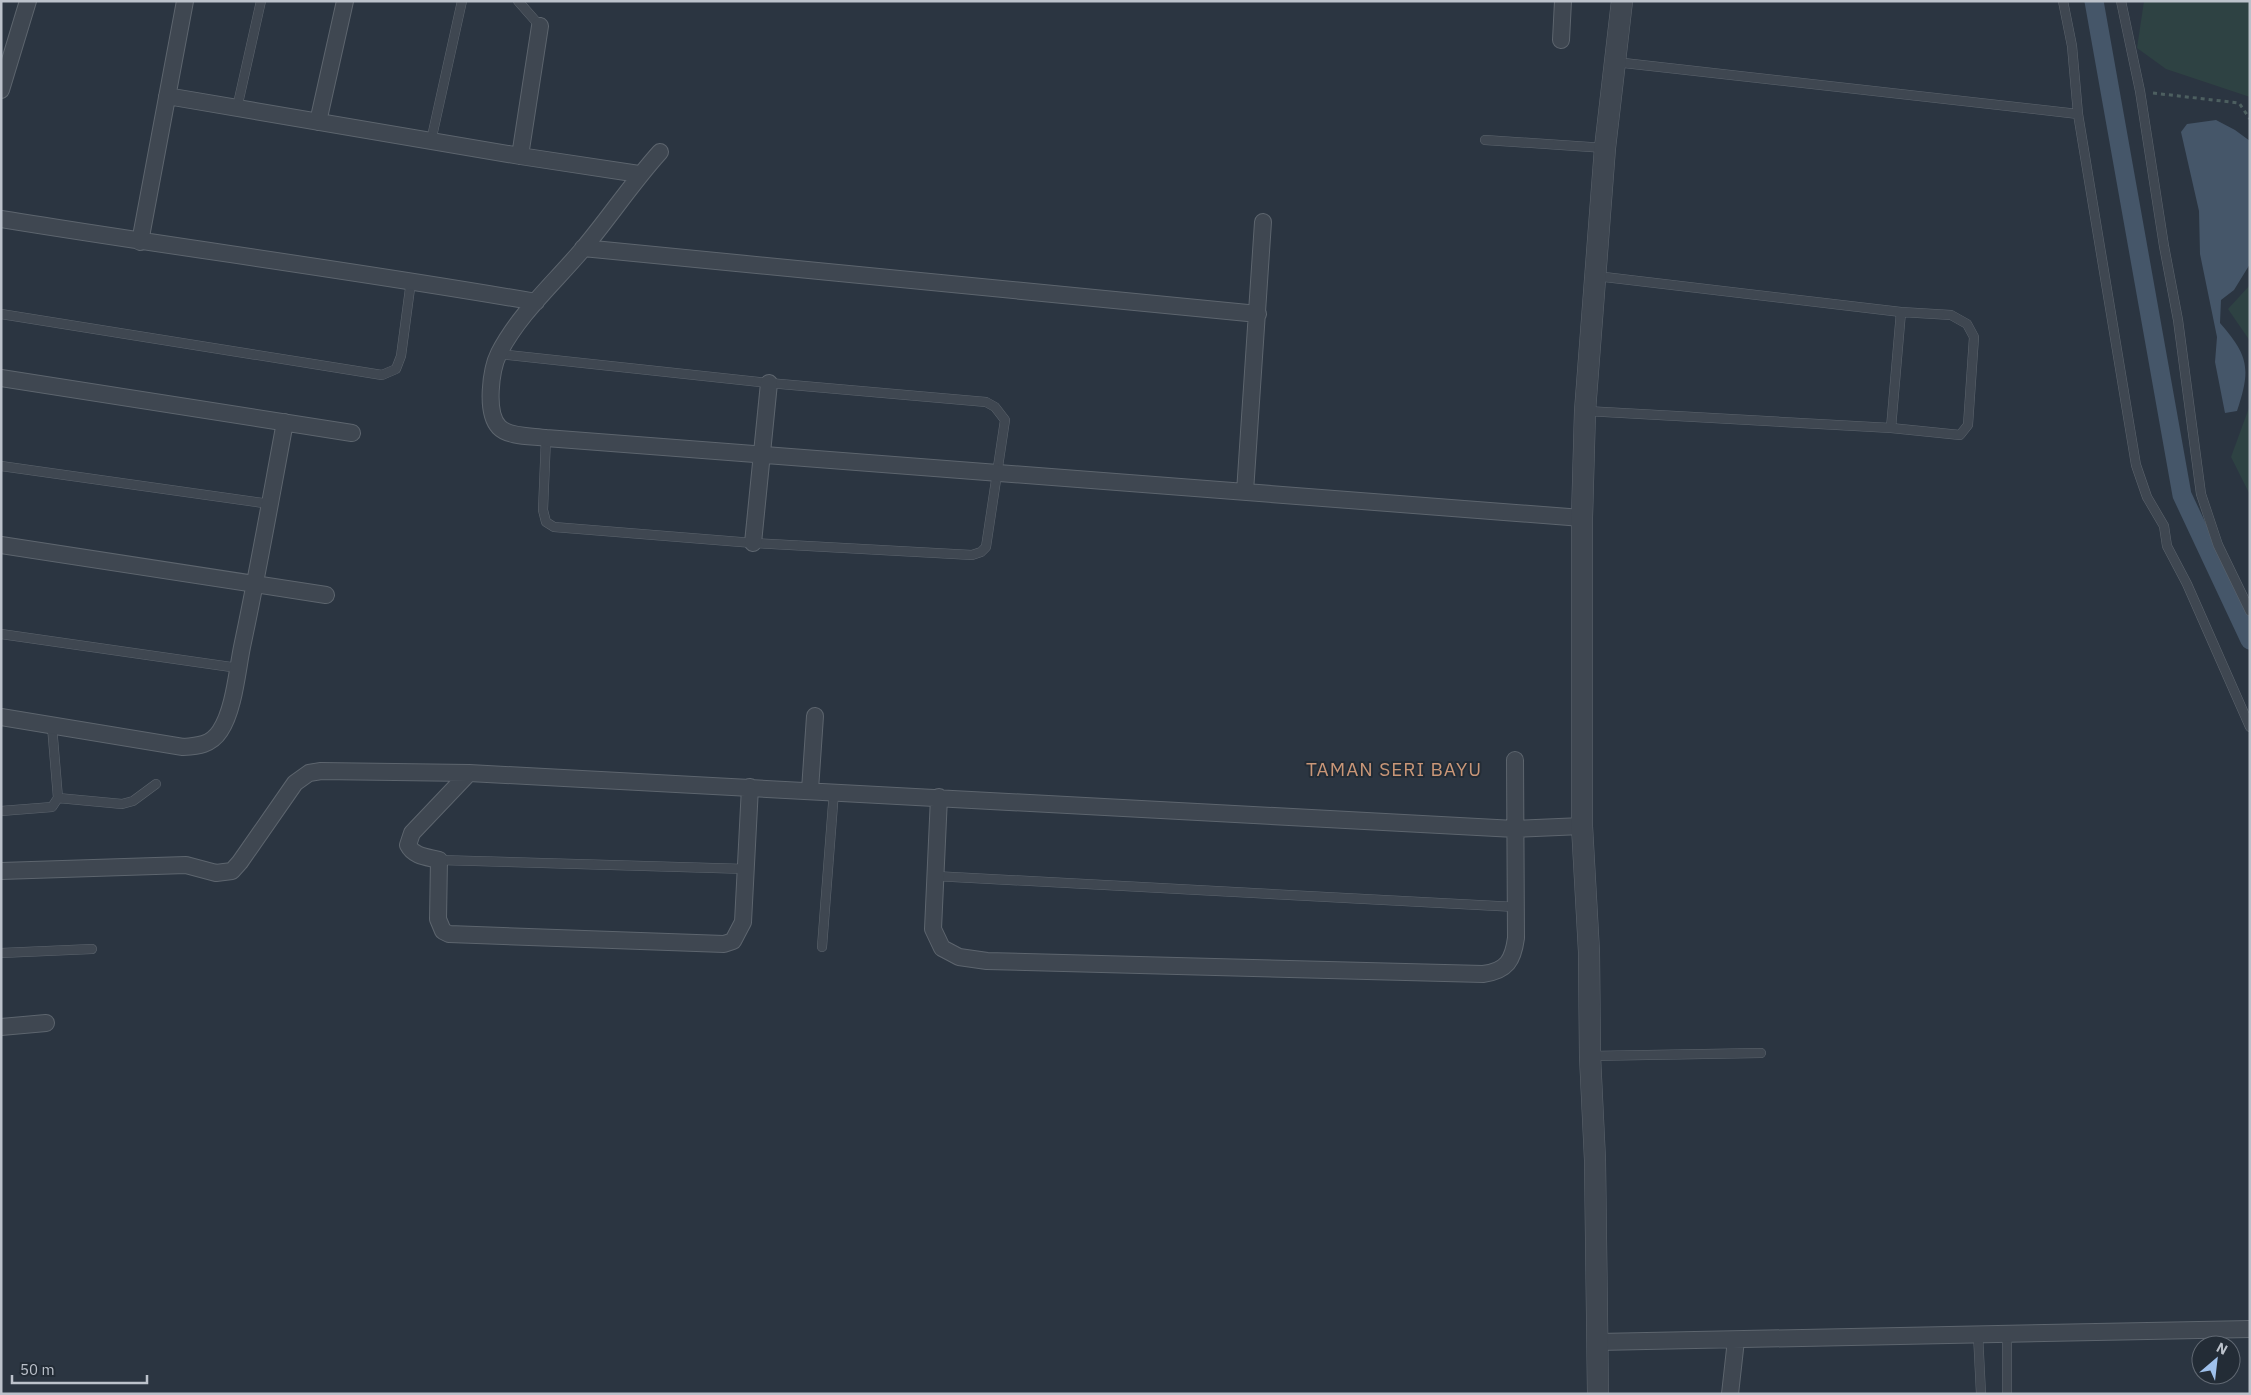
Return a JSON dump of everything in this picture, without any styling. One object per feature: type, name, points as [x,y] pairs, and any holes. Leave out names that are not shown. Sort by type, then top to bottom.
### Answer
[{"type":"street","points":[[1,90],[28,1]]},
{"type":"street","points":[[140,242],[185,1]]},
{"type":"street","points":[[318,122],[345,1]]},
{"type":"street","points":[[1561,40],[1563,1]]},
{"type":"street","points":[[1598,1394],[1595,1160],[1590,1056],[1589,952],[1582,826],[1582,518],[1585,411],[1605,148],[1622,1]]},
{"type":"street","points":[[520,156],[540,26]]},
{"type":"street","points":[[167,96],[520,156],[640,174]]},
{"type":"street","points":[[660,152],[640,174],[583,248],[536,302],[498,354],[492,372],[491,396],[494,418],[499,427],[516,434],[546,438],[1582,518]]},
{"type":"street","points":[[1,219],[140,242],[411,281],[536,302]]},
{"type":"street","points":[[1245,492],[1263,222]]},
{"type":"street","points":[[583,248],[1258,314]]},
{"type":"street","points":[[1,378],[352,433]]},
{"type":"street","points":[[753,543],[760,455],[769,383]]},
{"type":"street","points":[[1,717],[183,747],[199,746],[210,742],[215,737],[227,718],[238,668],[256,584],[284,422]]},
{"type":"street","points":[[1,545],[326,595]]},
{"type":"street","points":[[810,790],[815,716]]},
{"type":"street","points":[[939,797],[933,929],[942,948],[959,957],[987,961],[1483,974],[1496,972],[1508,964],[1514,951],[1516,907],[1515,760]]},
{"type":"street","points":[[1,871],[186,865],[216,873],[228,872],[235,868],[295,783],[310,773],[321,771],[469,773],[1515,829],[1582,826]]},
{"type":"street","points":[[469,773],[412,833],[408,845],[410,850],[418,855],[439,860],[438,919],[443,931],[448,934],[714,944],[724,944],[733,940],[744,922],[750,787]]},
{"type":"street","points":[[1,1027],[46,1023]]},
{"type":"street","points":[[1598,1342],[2250,1329]]},
{"type":"street","points":[[1730,1394],[1736,1340]]},
{"type":"lane","points":[[237,108],[261,1]]},
{"type":"lane","points":[[431,141],[462,1]]},
{"type":"lane","points":[[518,1],[540,26]]},
{"type":"lane","points":[[2063,1],[2072,46],[2078,114],[2136,465],[2147,497],[2164,526],[2167,546],[2187,584],[2250,727]]},
{"type":"lane","points":[[2121,1],[2140,91],[2164,246],[2178,320],[2201,494],[2218,545],[2250,611]]},
{"type":"lane","points":[[1615,62],[2078,114]]},
{"type":"lane","points":[[1485,140],[1605,148]]},
{"type":"lane","points":[[1585,411],[1891,428],[1960,434],[1968,425],[1974,337],[1967,324],[1951,315],[1901,312],[1596,276]]},
{"type":"lane","points":[[1,314],[382,375],[396,369],[401,356],[411,281]]},
{"type":"lane","points":[[1891,428],[1901,312]]},
{"type":"lane","points":[[498,354],[769,383],[986,402],[995,407],[1005,420],[986,547],[981,552],[972,555],[753,543],[554,526],[546,522],[543,510],[546,438]]},
{"type":"lane","points":[[1,466],[270,504]]},
{"type":"lane","points":[[1,634],[238,668]]},
{"type":"lane","points":[[1,810],[52,807],[58,798],[52,726]]},
{"type":"lane","points":[[58,798],[122,804],[133,801],[156,784]]},
{"type":"lane","points":[[822,946],[834,792]]},
{"type":"lane","points":[[439,860],[747,869]]},
{"type":"lane","points":[[934,876],[1516,907]]},
{"type":"lane","points":[[1,953],[92,949]]},
{"type":"lane","points":[[1590,1056],[1761,1053]]},
{"type":"lane","points":[[2007,1333],[2007,1394]]},
{"type":"lane","points":[[1978,1334],[1981,1394]]},
{"type":"path","points":[[2140,91],[2239,103],[2250,119]]},
{"type":"green space","points":[[2144,1],[2250,1],[2250,97],[2166,69],[2137,48]]},
{"type":"green space","points":[[2250,285],[2250,341],[2228,309]]},
{"type":"green space","points":[[2250,405],[2250,495],[2231,457]]},
{"type":"water","points":[[2216,120],[2250,141],[2250,264],[2234,290],[2221,300],[2220,323],[2242,354],[2245,364],[2244,384],[2237,411],[2225,413],[2215,362],[2217,337],[2200,254],[2199,211],[2181,132],[2187,124]]},
{"type":"waterway","points":[[2094,1],[2182,495],[2250,640]]},
{"type":"district","name":"TAMAN SERI BAYU","points":[[1394,769]]}]
